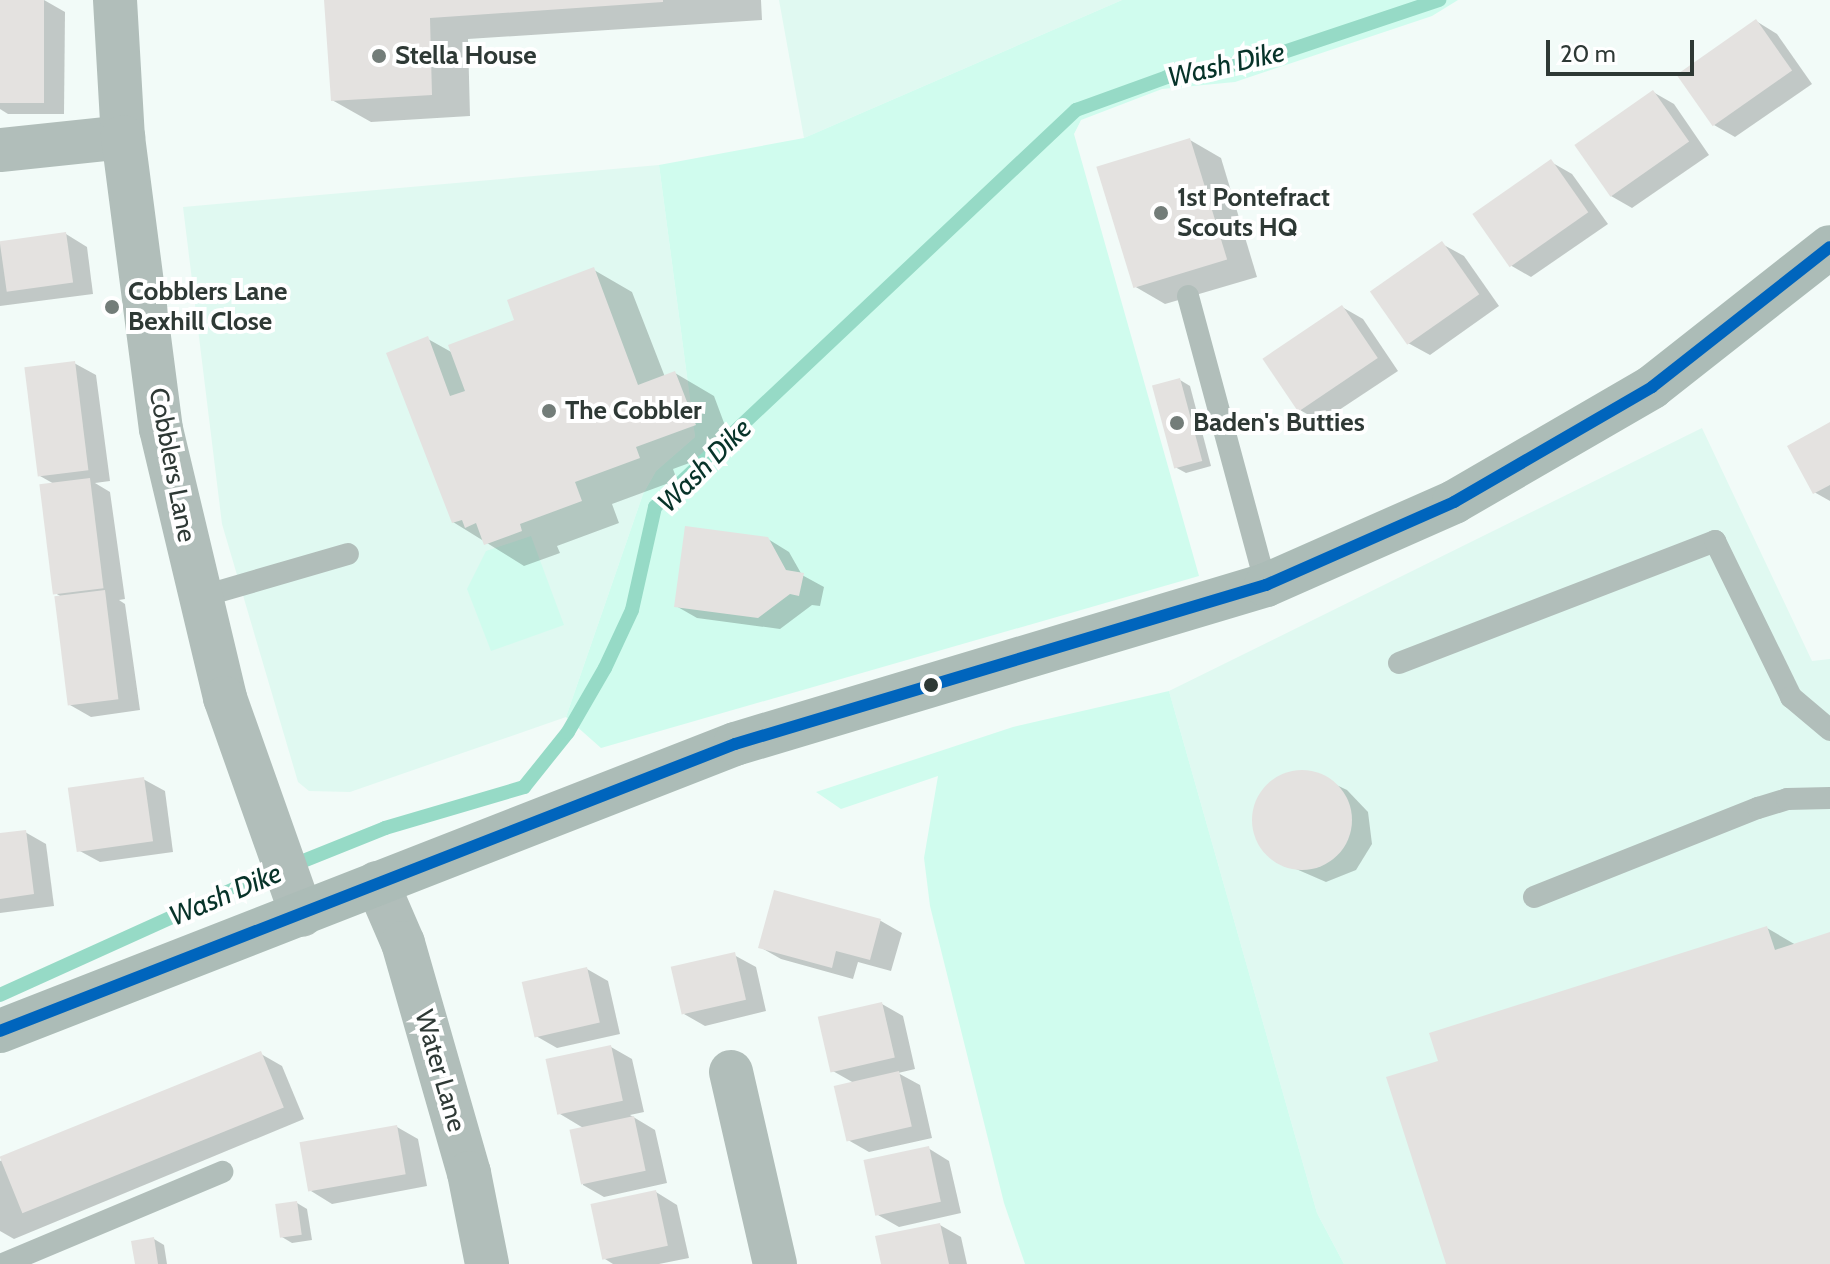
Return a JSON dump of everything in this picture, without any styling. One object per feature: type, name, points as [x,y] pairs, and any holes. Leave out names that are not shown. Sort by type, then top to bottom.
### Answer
[{"type":"highway","points":[[0,1031],[289,879],[377,883],[735,744],[1266,585],[1454,502],[1652,387],[1830,247]]},
{"type":"street","name":"Cobblers Lane","points":[[115,0],[123,137],[161,429],[225,698],[289,879]]},
{"type":"street","points":[[0,150],[123,137]]},
{"type":"street","name":"Water Lane","points":[[377,883],[403,943],[469,1173],[487,1264]]},
{"type":"street","points":[[731,1072],[775,1264]]},
{"type":"lane","points":[[1188,296],[1266,585]]},
{"type":"lane","points":[[1399,663],[1715,541],[1791,697],[1830,730]]},
{"type":"lane","points":[[200,597],[348,554]]},
{"type":"lane","points":[[1534,897],[1758,808],[1787,799],[1830,798]]},
{"type":"lane","points":[[3,1264],[222,1172]]},
{"type":"shaded area","points":[[779,0],[1122,0],[804,138]]},
{"type":"shaded area","points":[[659,165],[695,437],[656,471],[643,494],[566,717],[350,792],[309,791],[298,782],[222,524],[183,207]]},
{"type":"shaded area","points":[[1702,428],[1812,661],[1830,659],[1830,1264],[1344,1264],[1317,1213],[1169,691]]},
{"type":"green space","points":[[1122,0],[1458,0],[1432,16],[1235,82],[1162,89],[1081,120],[1074,134],[1199,576],[601,748],[566,717],[643,494],[656,471],[695,437],[659,165],[804,138]]},
{"type":"green space","points":[[531,536],[564,625],[491,651],[467,589],[486,551]]},
{"type":"green space","points":[[1169,691],[1317,1213],[1344,1264],[1025,1264],[1004,1203],[930,906],[924,858],[938,776],[841,809],[816,792],[1013,727]]},
{"type":"building","points":[[0,0],[44,0],[44,103],[0,103]]},
{"type":"building","name":"Stella House","points":[[324,0],[663,2],[430,18],[432,95],[331,101]]},
{"type":"building","points":[[1756,19],[1792,71],[1713,126],[1677,75]]},
{"type":"building","points":[[1653,90],[1689,142],[1610,197],[1574,145]]},
{"type":"building","name":"1st Pontefract Scouts HQ","points":[[1190,138],[1227,259],[1133,288],[1096,167]]},
{"type":"building","points":[[1551,159],[1588,212],[1510,267],[1472,214]]},
{"type":"building","points":[[66,232],[73,283],[7,292],[0,241]]},
{"type":"building","points":[[1442,241],[1479,294],[1407,345],[1370,291]]},
{"type":"building","name":"The Cobbler","points":[[594,267],[638,385],[675,371],[696,425],[636,447],[640,458],[575,482],[582,501],[520,524],[522,531],[484,545],[476,523],[465,528],[462,520],[452,523],[386,353],[428,336],[450,396],[465,391],[448,345],[514,320],[507,300]]},
{"type":"building","points":[[1342,305],[1378,358],[1298,412],[1262,359]]},
{"type":"building","points":[[75,361],[88,470],[38,476],[24,367]]},
{"type":"building","name":"Baden's Butties","points":[[1180,378],[1202,461],[1174,469],[1152,386]]},
{"type":"building","points":[[1830,422],[1830,485],[1813,494],[1787,446]]},
{"type":"building","points":[[90,478],[104,588],[53,594],[39,484]]},
{"type":"building","points":[[685,526],[768,537],[786,570],[804,573],[799,596],[790,594],[758,618],[674,607]]},
{"type":"building","points":[[105,590],[118,699],[68,705],[54,596]]},
{"type":"building","points":[[1302,770],[1330,778],[1344,792],[1352,820],[1344,848],[1330,862],[1302,870],[1274,862],[1260,848],[1252,820],[1260,792],[1274,778]]},
{"type":"building","points":[[144,777],[153,841],[77,852],[68,788]]},
{"type":"building","points":[[26,830],[34,894],[0,899],[0,833]]},
{"type":"building","points":[[774,890],[881,919],[870,960],[836,951],[832,968],[758,948]]},
{"type":"building","points":[[1767,926],[1775,950],[1830,932],[1830,1264],[1446,1264],[1386,1077],[1438,1061],[1429,1033]]},
{"type":"building","points":[[735,952],[746,1000],[682,1015],[671,967]]},
{"type":"building","points":[[587,967],[600,1023],[535,1038],[522,982]]},
{"type":"building","points":[[882,1002],[895,1058],[831,1072],[818,1017]]},
{"type":"building","points":[[611,1045],[623,1101],[557,1115],[545,1059]]},
{"type":"building","points":[[261,1051],[284,1108],[22,1213],[0,1156]]},
{"type":"building","points":[[899,1071],[912,1127],[847,1142],[834,1086]]},
{"type":"building","points":[[634,1116],[646,1171],[581,1184],[569,1130]]},
{"type":"building","points":[[397,1125],[406,1174],[308,1191],[300,1142]]},
{"type":"building","points":[[929,1146],[941,1202],[875,1216],[863,1160]]},
{"type":"building","points":[[656,1190],[668,1246],[602,1260],[590,1204]]},
{"type":"building","points":[[297,1201],[302,1235],[280,1238],[275,1204]]},
{"type":"building","points":[[940,1223],[949,1264],[881,1264],[875,1236]]},
{"type":"building","points":[[154,1237],[158,1264],[135,1264],[131,1241]]},
{"type":"waterway","name":"Wash Dike","points":[[0,995],[236,888],[385,828],[524,787],[568,732],[605,668],[632,610],[655,507],[1076,110],[1167,77],[1263,59],[1439,0]]},
{"type":"transit line","points":[[0,1031],[735,744],[1266,585],[1454,502],[1652,387],[1830,247]]},
{"type":"place","name":"Stella House","points":[[379,56]]},
{"type":"place","name":"1st Pontefract Scouts HQ","points":[[1161,213]]},
{"type":"place","name":"Cobblers Lane Bexhill Close","points":[[112,307]]},
{"type":"place","name":"The Cobbler","points":[[549,411]]},
{"type":"place","name":"Baden's Butties","points":[[1177,423]]}]
